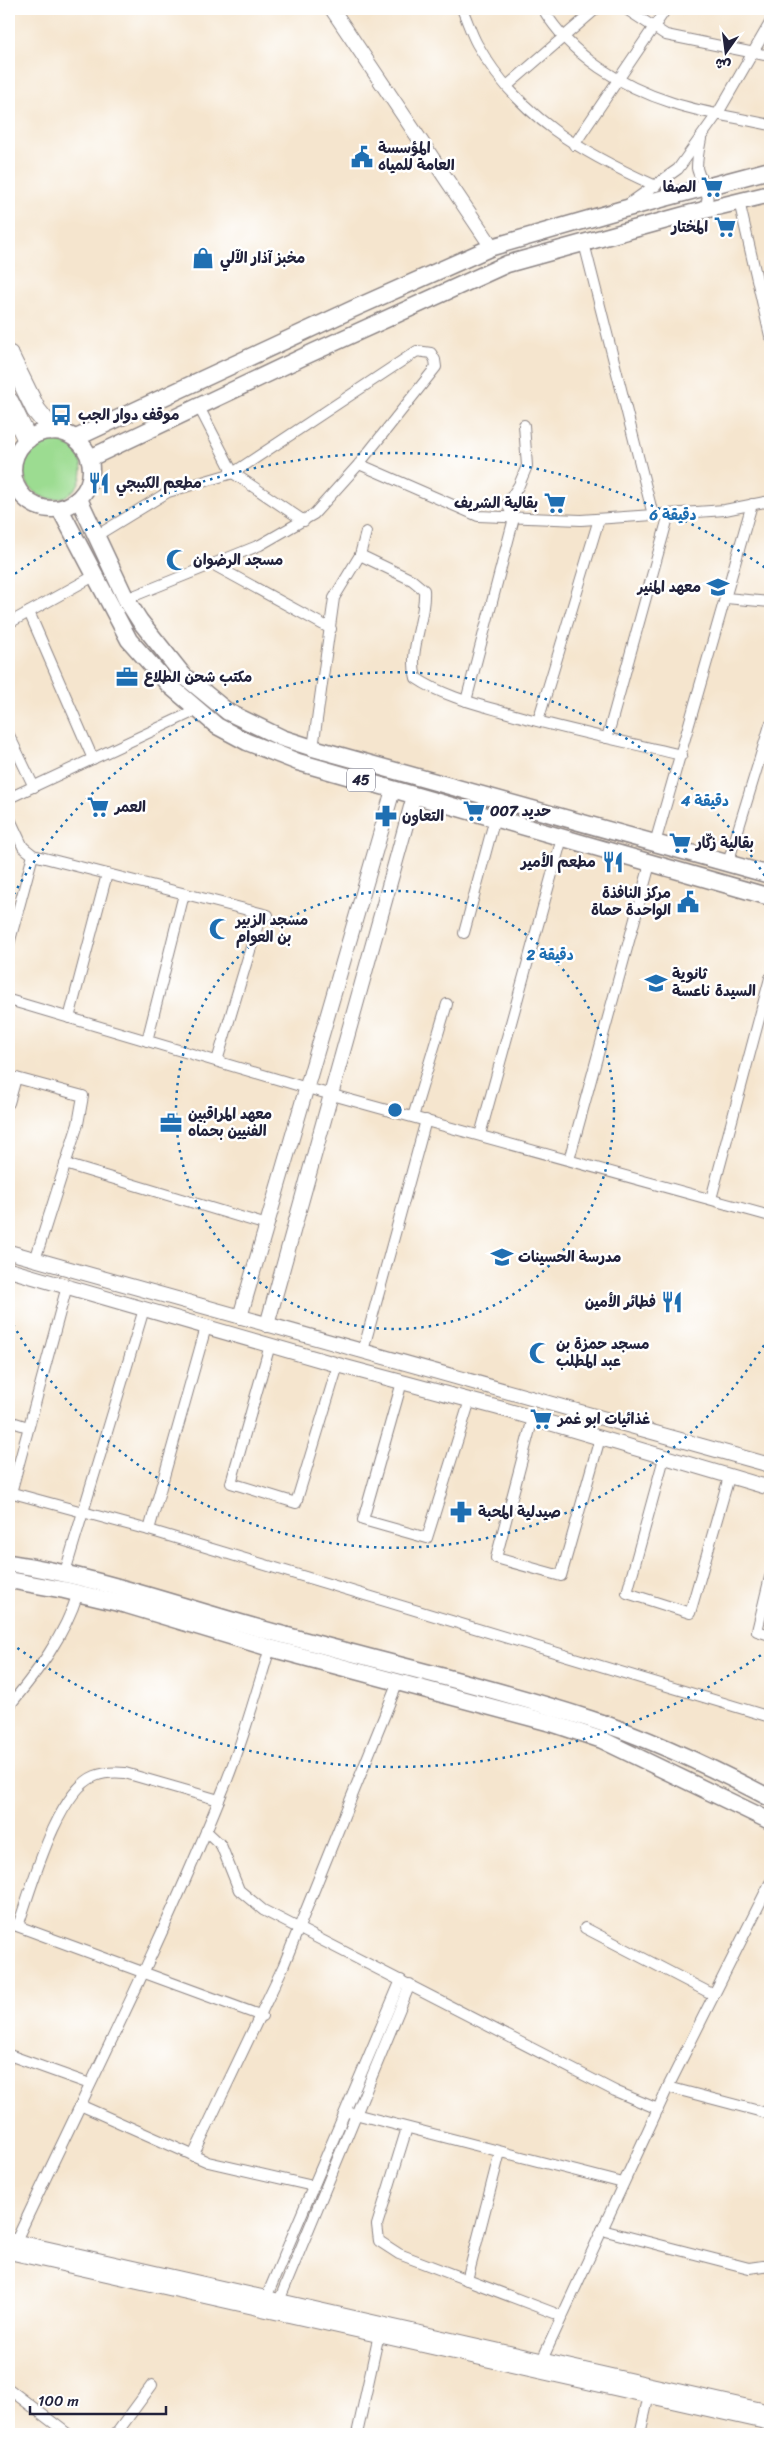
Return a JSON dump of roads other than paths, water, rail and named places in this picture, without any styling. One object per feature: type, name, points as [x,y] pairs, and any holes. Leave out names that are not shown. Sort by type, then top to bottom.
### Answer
[{"type":"highway","points":[[9,355],[36,410],[52,430]]},
{"type":"highway","points":[[9,402],[28,439]]},
{"type":"main road","points":[[76,438],[353,309],[496,246],[620,210],[770,170]]},
{"type":"main road","points":[[90,458],[507,264],[692,213],[770,194]]},
{"type":"main road","points":[[52,430],[63,432],[76,438],[84,446],[90,458],[92,471],[89,484],[79,499],[60,509],[41,508],[16,500],[16,485],[11,473],[18,450],[28,439],[39,433],[52,430]]},
{"type":"main road","name":"45","points":[[79,499],[126,599],[140,621],[183,675],[228,712],[282,738],[313,748],[770,875]]},
{"type":"main road","name":"45","points":[[60,509],[129,640],[169,685],[217,726],[247,742],[298,762],[770,897]]},
{"type":"main road","points":[[385,768],[386,788]]},
{"type":"main road","points":[[432,801],[437,783]]},
{"type":"main road","points":[[9,1563],[65,1572],[277,1634],[460,1681],[591,1719],[653,1743],[770,1798]]},
{"type":"main road","points":[[9,1580],[78,1593],[127,1605],[270,1648],[508,1711],[602,1740],[770,1820]]},
{"type":"street","points":[[332,9],[496,246]]},
{"type":"street","points":[[340,9],[496,246]]},
{"type":"street","points":[[462,9],[477,44],[508,86],[541,121],[574,146],[613,167],[656,186]]},
{"type":"street","points":[[543,9],[552,24],[584,57],[618,80],[674,104],[770,125]]},
{"type":"street","points":[[508,86],[596,9]]},
{"type":"street","points":[[626,9],[666,34],[770,56]]},
{"type":"street","points":[[574,146],[666,9]]},
{"type":"street","points":[[620,210],[656,186],[678,168],[718,113],[770,23]]},
{"type":"street","points":[[692,213],[702,209],[708,199],[706,187],[697,169],[702,134]]},
{"type":"street","points":[[739,202],[770,336]]},
{"type":"street","points":[[584,244],[654,515]]},
{"type":"street","points":[[96,536],[168,492],[233,473],[417,351],[431,353],[435,360],[436,367],[359,464],[314,514],[260,545],[126,599]]},
{"type":"street","points":[[199,407],[233,473],[304,521]]},
{"type":"street","points":[[466,701],[514,518],[507,504],[519,485],[527,466],[524,425]]},
{"type":"street","points":[[359,464],[478,516],[599,519],[725,510],[770,501]]},
{"type":"street","points":[[655,844],[682,755],[752,504]]},
{"type":"street","points":[[607,738],[669,514]]},
{"type":"street","points":[[538,721],[599,519]]},
{"type":"street","points":[[313,748],[334,598],[360,555],[366,532]]},
{"type":"street","points":[[360,555],[412,580],[424,590],[425,602],[413,667],[416,678],[427,685],[466,701],[538,721],[682,755]]},
{"type":"street","points":[[214,565],[330,629]]},
{"type":"street","points":[[9,623],[94,576]]},
{"type":"street","points":[[726,598],[770,602]]},
{"type":"street","points":[[29,612],[94,759]]},
{"type":"street","points":[[9,798],[197,710]]},
{"type":"street","points":[[728,863],[770,725]]},
{"type":"street","points":[[9,735],[34,787]]},
{"type":"street","points":[[240,1317],[307,1088],[386,788]]},
{"type":"street","points":[[267,1325],[414,796]]},
{"type":"street","points":[[9,817],[24,847],[32,856],[264,914],[217,1062]]},
{"type":"street","points":[[464,933],[495,818]]},
{"type":"street","points":[[480,1135],[562,838]]},
{"type":"street","points":[[9,944],[32,856]]},
{"type":"street","points":[[569,1160],[650,864]]},
{"type":"street","points":[[69,1018],[107,874]]},
{"type":"street","points":[[146,1040],[184,894]]},
{"type":"street","points":[[710,1199],[770,978]]},
{"type":"street","points":[[9,1000],[307,1088],[770,1216]]},
{"type":"street","points":[[413,1117],[447,1004]]},
{"type":"street","points":[[9,1103],[12,1077],[83,1096],[78,1124],[35,1260]]},
{"type":"street","points":[[364,1351],[426,1120]]},
{"type":"street","points":[[65,1164],[267,1225]]},
{"type":"street","points":[[9,1252],[770,1465]]},
{"type":"street","points":[[9,1270],[338,1365],[533,1418],[770,1488]]},
{"type":"street","points":[[67,1286],[10,1492],[150,1530],[770,1717]]},
{"type":"street","points":[[65,1572],[144,1309]]},
{"type":"street","points":[[150,1530],[206,1327]]},
{"type":"street","points":[[270,1345],[231,1483],[296,1503],[338,1365]]},
{"type":"street","points":[[402,1382],[363,1520],[427,1538],[470,1400]]},
{"type":"street","points":[[533,1418],[496,1558],[561,1576],[600,1438]]},
{"type":"street","points":[[9,1421],[28,1427]]},
{"type":"street","points":[[664,1458],[628,1593],[690,1613],[729,1477]]},
{"type":"street","points":[[770,1577],[757,1631],[770,1635]]},
{"type":"street","points":[[9,1706],[47,1657],[63,1632],[78,1593]]},
{"type":"street","points":[[14,2244],[144,1971],[206,1831],[219,1800],[270,1648]]},
{"type":"street","points":[[193,2156],[262,2016],[300,1930],[398,1682]]},
{"type":"street","points":[[219,1800],[125,1773],[111,1772],[94,1777],[79,1787],[59,1815],[13,1925],[144,1971],[262,2016]]},
{"type":"street","points":[[206,1831],[221,1845],[234,1881],[246,1897],[263,1910],[615,2091],[658,2109]]},
{"type":"street","points":[[542,2360],[668,2086],[770,1883]]},
{"type":"street","points":[[585,1928],[714,1995]]},
{"type":"street","points":[[272,2299],[313,2186],[345,2111],[405,1982]]},
{"type":"street","points":[[272,2299],[356,2114],[405,1982]]},
{"type":"street","points":[[9,2055],[90,2084]]},
{"type":"street","points":[[668,2086],[770,2114]]},
{"type":"street","points":[[80,2105],[193,2156],[254,2174],[313,2186]]},
{"type":"street","points":[[345,2111],[624,2183]]},
{"type":"street","points":[[407,2128],[376,2225],[379,2241],[399,2254],[562,2316]]},
{"type":"street","points":[[467,2280],[500,2152]]},
{"type":"street","points":[[602,2230],[749,2268],[770,2265]]},
{"type":"street","points":[[14,2244],[272,2299],[770,2412]]},
{"type":"street","points":[[14,2244],[379,2334],[770,2423]]},
{"type":"street","points":[[357,2434],[379,2334]]},
{"type":"street","points":[[116,2434],[152,2385]]},
{"type":"street","points":[[9,2389],[68,2434]]},
{"type":"street","points":[[640,2434],[649,2395]]},
{"type":"place","name":"المؤسسة العامة للمياه","points":[[362,157]]},
{"type":"place","name":"الصفا","points":[[712,187]]},
{"type":"place","name":"المختار","points":[[725,227]]},
{"type":"place","name":"مخبز آذار الآلي","points":[[203,258]]},
{"type":"place","name":"موقف دوار الجب","points":[[61,415]]},
{"type":"place","name":"مطعم الكببجي","points":[[99,483]]},
{"type":"place","name":"بقالية الشريف","points":[[555,503]]},
{"type":"place","name":"مسجد الرضوان","points":[[177,560]]},
{"type":"place","name":"معهد المنير","points":[[718,587]]},
{"type":"place","name":"مكتب شحن الطلاع","points":[[127,677]]},
{"type":"place","name":"العمر","points":[[98,807]]},
{"type":"place","name":"حديد 007","points":[[474,811]]},
{"type":"place","name":"التعاون","points":[[386,816]]},
{"type":"place","name":"بقالية زكّار","points":[[680,843]]},
{"type":"place","name":"مطعم الأمير","points":[[613,862]]},
{"type":"place","name":"مركز النافذة الواحدة حماة","points":[[688,902]]},
{"type":"place","name":"مسجد الزبير بن العوام","points":[[220,929]]},
{"type":"place","name":"ثانوية السيدة ناعسة","points":[[656,983]]},
{"type":"place","name":"معهد المراقبين الفنيين بحماه","points":[[171,1123]]},
{"type":"place","name":"مدرسة الحسينات","points":[[502,1257]]},
{"type":"place","name":"فطائر الأمين","points":[[672,1302]]},
{"type":"place","name":"مسجد حمزة بن عبد المطلب","points":[[540,1353]]},
{"type":"place","name":"غذائيات ابو غمر","points":[[541,1419]]},
{"type":"place","name":"صيدلية المحبة","points":[[461,1512]]}]
